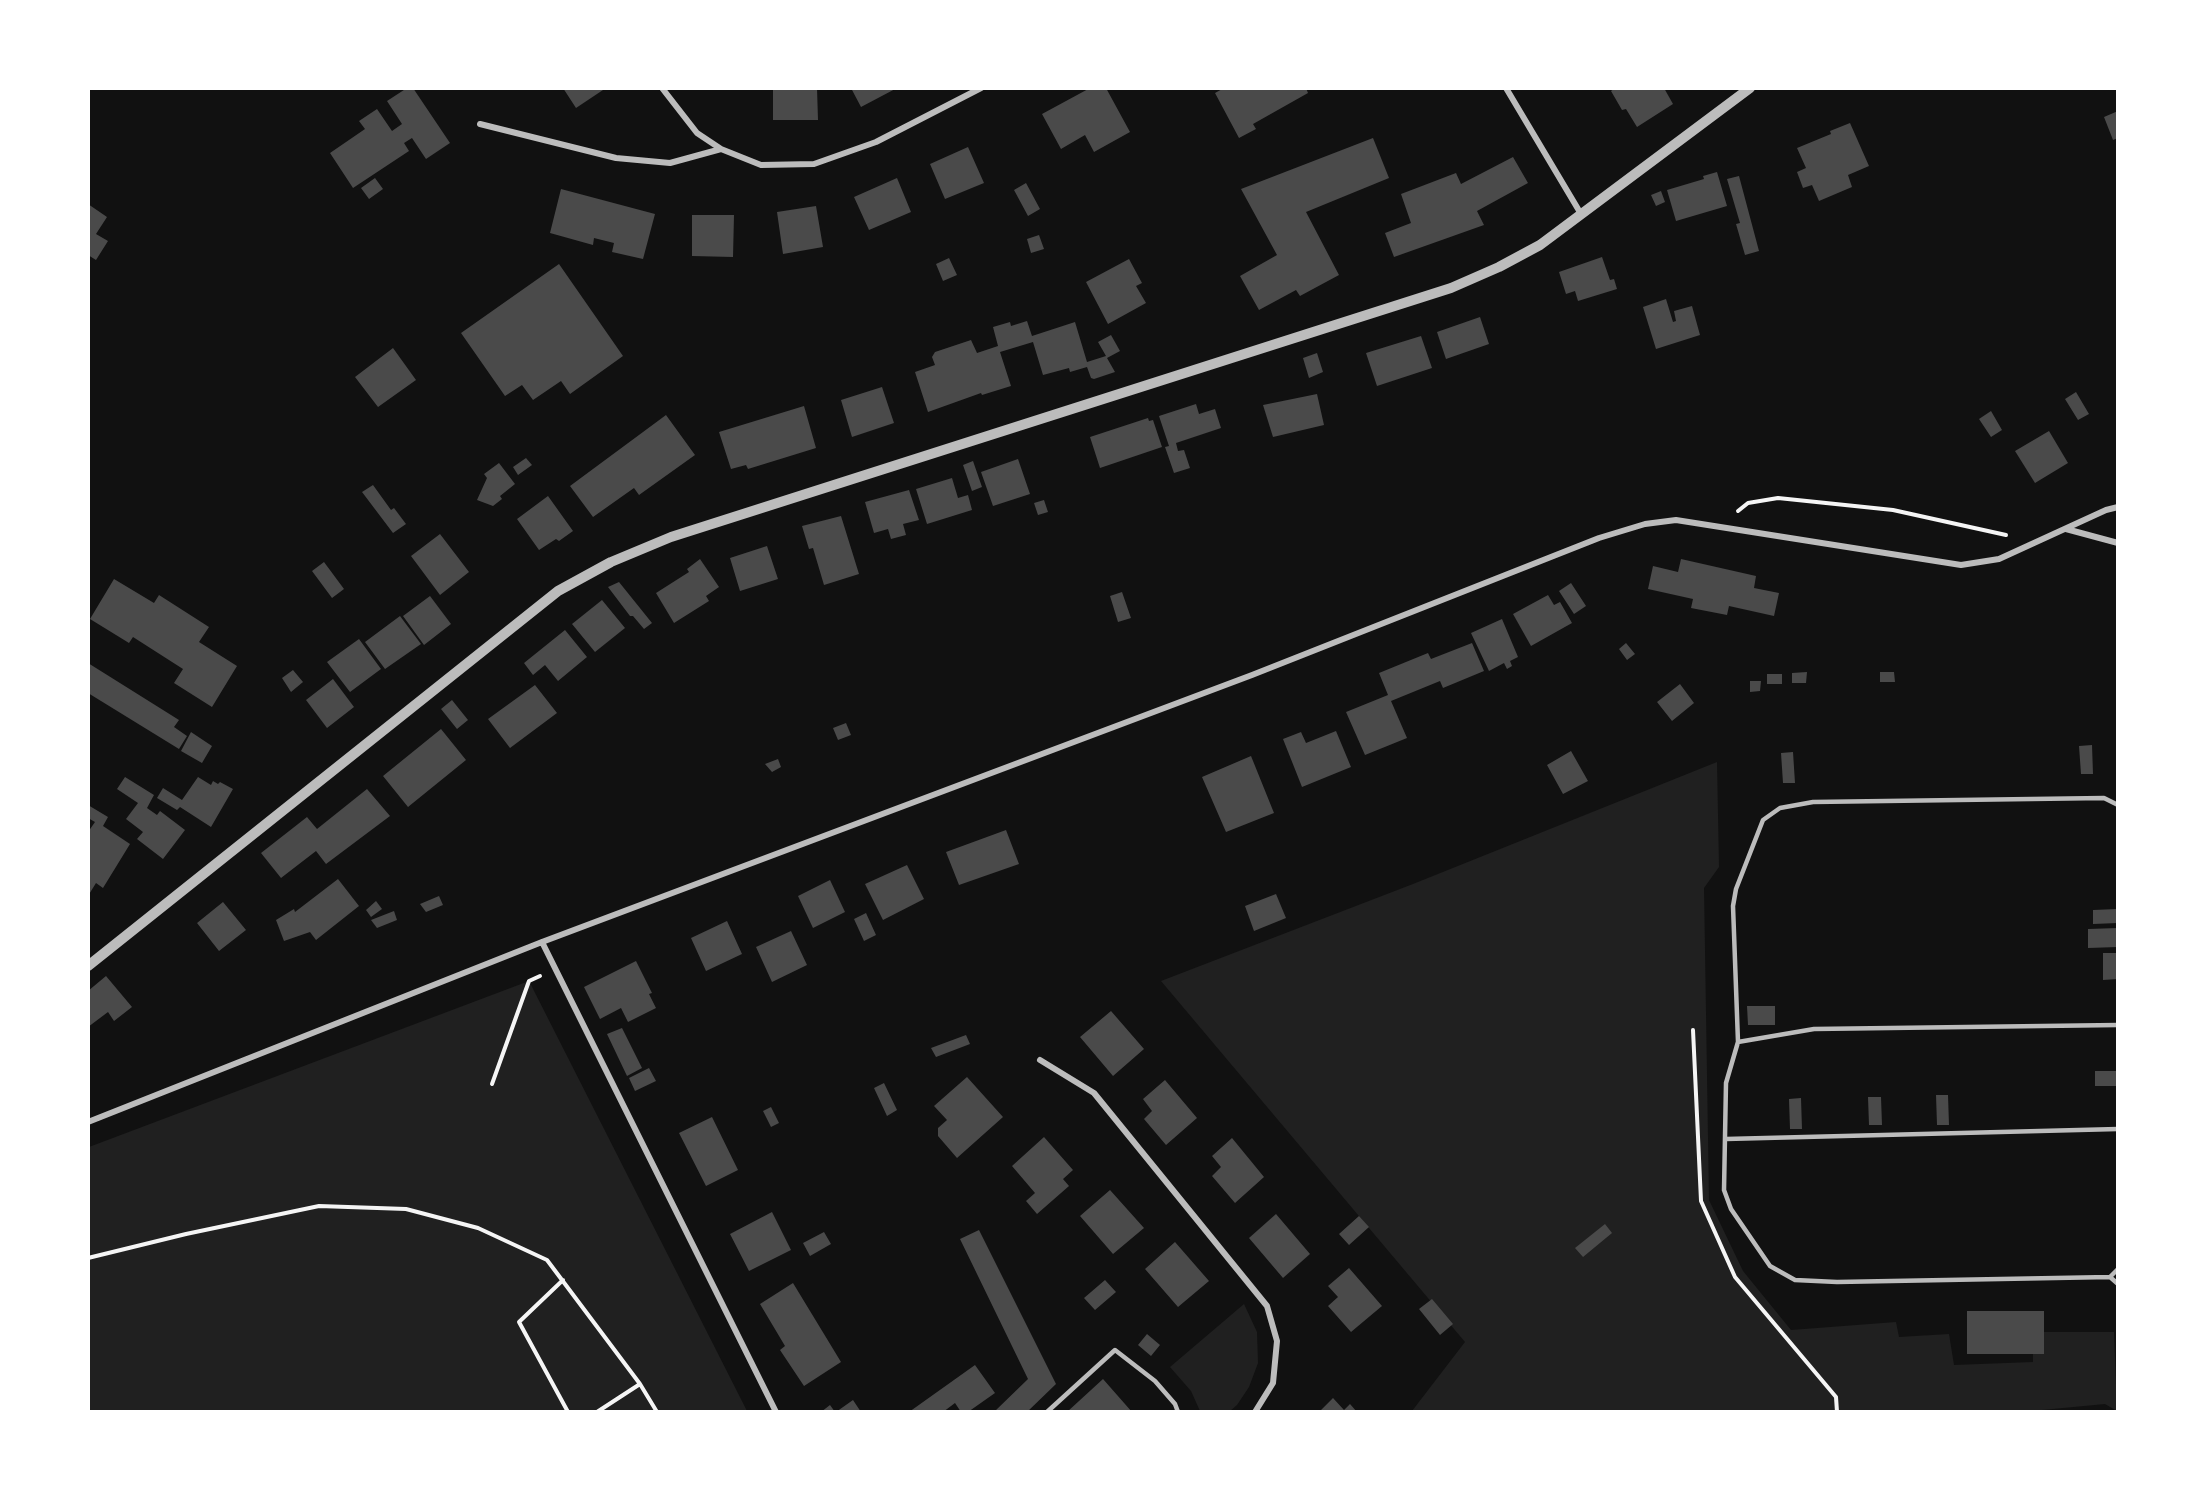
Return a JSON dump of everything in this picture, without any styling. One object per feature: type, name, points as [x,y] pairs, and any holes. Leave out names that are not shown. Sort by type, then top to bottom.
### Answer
[{"type":"street","points":[[662,88],[697,134],[722,149],[761,165],[814,164],[876,142],[981,88]]},
{"type":"street","points":[[1506,88],[1581,214]]},
{"type":"street","points":[[88,966],[558,591],[611,562],[671,537],[1451,288],[1499,267],[1540,245],[1750,88]]},
{"type":"street","points":[[480,124],[616,158],[670,163],[722,149]]},
{"type":"street","points":[[88,1122],[542,942],[1252,675],[1599,538],[1645,524],[1676,520],[1961,565],[1999,559],[2106,510],[2118,507]]},
{"type":"street","points":[[2066,529],[2118,543]]},
{"type":"street","points":[[542,942],[776,1412]]},
{"type":"street","points":[[1040,1060],[1094,1093],[1267,1306],[1277,1341],[1273,1383],[1254,1412]]},
{"type":"lane","points":[[2118,805],[2104,798],[1813,802],[1780,808],[1763,820],[1736,889],[1733,906],[1738,1042],[1726,1083],[1724,1190],[1731,1209],[1770,1266],[1795,1280],[1836,1282],[2110,1277],[2118,1284]]},
{"type":"lane","points":[[1738,1042],[1814,1029],[2118,1025]]},
{"type":"lane","points":[[1726,1139],[2118,1129]]},
{"type":"lane","points":[[2110,1277],[2118,1269]]},
{"type":"lane","points":[[1047,1412],[1115,1350],[1155,1382],[1178,1412]]},
{"type":"path","points":[[1716,527],[1748,503],[1778,498],[1893,510],[2036,542]]},
{"type":"path","points":[[492,1084],[529,981],[555,969]]},
{"type":"path","points":[[88,1258],[186,1234],[319,1206],[405,1209],[478,1228],[547,1260],[640,1384],[657,1412]]},
{"type":"path","points":[[563,1280],[519,1322],[568,1412]]},
{"type":"path","points":[[597,1412],[640,1384]]},
{"type":"shaded area","points":[[1717,762],[1719,867],[1704,888],[1709,1200],[1743,1271],[1791,1330],[1896,1322],[1899,1337],[1949,1334],[1954,1365],[2033,1362],[2033,1354],[2044,1353],[2044,1332],[2114,1332],[2117,1411],[2105,1404],[2021,1412],[1412,1411],[1465,1342],[1161,981],[1413,884]]},
{"type":"shaded area","points":[[529,981],[747,1411],[89,1412],[89,1147]]},
{"type":"shaded area","points":[[1244,1304],[1257,1332],[1258,1363],[1249,1387],[1230,1411],[1200,1411],[1191,1391],[1170,1367]]},
{"type":"building","points":[[407,88],[413,88],[450,143],[426,159],[412,138],[404,143],[409,151],[353,188],[330,153],[365,129],[359,121],[377,109],[392,131],[402,124],[387,101]]},
{"type":"building","points":[[563,88],[606,88],[576,108]]},
{"type":"building","points":[[773,88],[817,88],[818,120],[773,120]]},
{"type":"building","points":[[851,88],[897,88],[861,107]]},
{"type":"building","points":[[1090,88],[1106,88],[1130,132],[1094,152],[1085,135],[1061,149],[1042,114]]},
{"type":"building","points":[[1224,88],[1306,88],[1308,93],[1253,124],[1256,129],[1239,138],[1215,93]]},
{"type":"building","points":[[1615,88],[1664,88],[1673,104],[1637,127],[1626,109],[1622,110],[1611,91]]},
{"type":"building","points":[[2118,111],[2118,138],[2113,140],[2104,117]]},
{"type":"building","points":[[1850,123],[1869,166],[1848,175],[1852,187],[1819,201],[1812,185],[1803,188],[1797,172],[1806,168],[1797,148],[1831,134],[1830,131]]},
{"type":"building","points":[[1373,138],[1389,178],[1306,212],[1339,275],[1300,296],[1296,290],[1259,310],[1240,276],[1277,255],[1241,189]]},
{"type":"building","points":[[968,147],[984,183],[945,199],[930,164]]},
{"type":"building","points":[[1513,157],[1528,183],[1477,211],[1484,225],[1394,257],[1385,233],[1411,223],[1401,194],[1456,173],[1461,184]]},
{"type":"building","points":[[1717,172],[1727,206],[1676,221],[1667,190],[1704,179],[1703,176]]},
{"type":"building","points":[[1739,176],[1759,251],[1745,255],[1736,224],[1740,223],[1727,179]]},
{"type":"building","points":[[375,178],[383,189],[369,199],[361,188]]},
{"type":"building","points":[[897,178],[911,212],[869,230],[854,197]]},
{"type":"building","points":[[1026,183],[1040,209],[1028,216],[1014,190]]},
{"type":"building","points":[[561,189],[655,214],[643,259],[612,252],[614,243],[594,238],[593,245],[550,233]]},
{"type":"building","points":[[1661,191],[1665,202],[1656,206],[1651,195]]},
{"type":"building","points":[[88,204],[107,217],[96,234],[108,241],[96,260],[88,255]]},
{"type":"building","points":[[816,206],[823,247],[783,254],[777,212]]},
{"type":"building","points":[[692,215],[734,215],[733,257],[692,256]]},
{"type":"building","points":[[1039,235],[1044,249],[1031,253],[1027,239]]},
{"type":"building","points":[[1602,257],[1610,280],[1614,279],[1617,289],[1578,301],[1575,291],[1566,294],[1559,272]]},
{"type":"building","points":[[949,258],[957,275],[943,281],[936,264]]},
{"type":"building","points":[[1129,259],[1142,283],[1136,286],[1146,303],[1108,324],[1086,282]]},
{"type":"building","points":[[559,264],[623,356],[570,394],[561,381],[533,400],[522,385],[505,396],[461,333]]},
{"type":"building","points":[[1666,299],[1673,322],[1676,321],[1674,311],[1692,306],[1700,335],[1656,349],[1643,307]]},
{"type":"building","points":[[1480,317],[1489,344],[1446,359],[1437,332]]},
{"type":"building","points":[[1027,321],[1032,336],[1075,322],[1087,362],[1106,356],[1098,342],[1111,335],[1120,351],[1107,358],[1115,372],[1094,379],[1091,378],[1087,367],[1070,372],[1069,368],[1043,375],[1033,342],[1000,352],[1011,386],[982,395],[981,393],[928,412],[915,372],[935,365],[932,357],[935,352],[971,340],[977,353],[998,346],[993,327],[1010,322],[1011,326]]},
{"type":"building","points":[[1421,336],[1432,368],[1377,386],[1366,353]]},
{"type":"building","points":[[393,348],[416,380],[378,407],[355,377]]},
{"type":"building","points":[[1317,353],[1323,372],[1309,378],[1303,358]]},
{"type":"building","points":[[882,387],[894,423],[852,437],[841,400]]},
{"type":"building","points":[[2076,392],[2089,414],[2078,420],[2065,399]]},
{"type":"building","points":[[1317,394],[1324,425],[1273,437],[1263,405]]},
{"type":"building","points":[[1196,404],[1199,414],[1215,409],[1221,428],[1176,443],[1178,451],[1184,450],[1190,468],[1174,473],[1165,447],[1169,446],[1159,416]]},
{"type":"building","points":[[804,406],[816,448],[748,469],[746,465],[731,469],[719,432]]},
{"type":"building","points":[[1991,411],[2002,430],[1991,437],[1979,419]]},
{"type":"building","points":[[666,415],[695,455],[639,495],[634,488],[593,517],[570,486]]},
{"type":"building","points":[[1148,418],[1149,421],[1153,420],[1162,447],[1100,468],[1090,437]]},
{"type":"building","points":[[2049,431],[2068,463],[2035,483],[2015,451]]},
{"type":"building","points":[[526,458],[532,465],[518,475],[513,467]]},
{"type":"building","points":[[1018,459],[1030,494],[993,506],[981,472]]},
{"type":"building","points":[[973,461],[982,487],[972,491],[963,465]]},
{"type":"building","points":[[499,463],[515,484],[500,496],[502,499],[493,506],[477,500],[487,478],[484,474]]},
{"type":"building","points":[[952,478],[958,498],[968,495],[972,510],[927,524],[916,489]]},
{"type":"building","points":[[373,485],[391,510],[394,508],[406,524],[393,533],[362,492]]},
{"type":"building","points":[[909,490],[919,520],[903,524],[906,535],[891,539],[888,529],[874,533],[865,502]]},
{"type":"building","points":[[548,496],[573,531],[559,541],[556,539],[539,550],[517,519]]},
{"type":"building","points":[[1044,500],[1048,512],[1038,515],[1034,503]]},
{"type":"building","points":[[841,516],[859,574],[824,585],[813,548],[809,549],[802,526]]},
{"type":"building","points":[[440,534],[469,572],[440,595],[411,556]]},
{"type":"building","points":[[767,546],[778,579],[740,591],[730,558]]},
{"type":"building","points":[[700,559],[719,587],[706,596],[709,601],[674,623],[656,593],[689,572],[687,569]]},
{"type":"building","points":[[1681,559],[1756,576],[1754,588],[1779,593],[1774,616],[1729,606],[1727,615],[1691,608],[1693,599],[1648,589],[1653,566],[1678,572]]},
{"type":"building","points":[[324,562],[344,589],[332,598],[312,571]]},
{"type":"building","points":[[114,579],[154,603],[159,595],[209,627],[199,642],[237,666],[212,707],[174,683],[183,669],[133,637],[129,643],[90,619]]},
{"type":"building","points":[[619,582],[652,623],[644,629],[633,616],[630,616],[608,587]]},
{"type":"building","points":[[1571,583],[1586,606],[1574,614],[1559,591]]},
{"type":"building","points":[[1122,592],[1131,618],[1118,622],[1110,596]]},
{"type":"building","points":[[1548,595],[1554,605],[1560,602],[1572,623],[1531,646],[1513,614]]},
{"type":"building","points":[[430,596],[451,624],[424,645],[403,616]]},
{"type":"building","points":[[602,600],[625,628],[595,652],[572,624]]},
{"type":"building","points":[[400,616],[421,644],[385,669],[365,642]]},
{"type":"building","points":[[1502,619],[1518,657],[1510,661],[1512,666],[1507,669],[1504,663],[1489,671],[1471,633]]},
{"type":"building","points":[[565,630],[587,657],[558,681],[545,665],[533,675],[524,663]]},
{"type":"building","points":[[359,639],[381,669],[350,692],[327,662]]},
{"type":"building","points":[[1472,643],[1484,671],[1443,688],[1440,681],[1391,701],[1407,738],[1365,755],[1346,712],[1388,695],[1379,673],[1428,653],[1431,659]]},
{"type":"building","points":[[1626,643],[1635,654],[1627,660],[1619,649]]},
{"type":"building","points":[[88,663],[179,720],[174,727],[187,736],[179,749],[88,693]]},
{"type":"building","points":[[293,670],[303,682],[291,692],[282,678]]},
{"type":"building","points":[[1807,672],[1806,683],[1792,683],[1792,673]]},
{"type":"building","points":[[1880,672],[1894,672],[1895,682],[1880,682]]},
{"type":"building","points":[[1767,674],[1782,674],[1782,684],[1767,684]]},
{"type":"building","points":[[333,679],[354,707],[327,728],[306,700]]},
{"type":"building","points":[[1750,681],[1761,681],[1760,691],[1750,692]]},
{"type":"building","points":[[1680,684],[1694,703],[1672,721],[1657,702]]},
{"type":"building","points":[[535,685],[557,713],[510,748],[488,719]]},
{"type":"building","points":[[452,700],[468,720],[457,729],[441,709]]},
{"type":"building","points":[[846,723],[851,735],[838,740],[833,728]]},
{"type":"building","points":[[441,729],[466,760],[408,807],[383,776]]},
{"type":"building","points":[[1336,731],[1351,767],[1302,787],[1283,739],[1301,732],[1306,743]]},
{"type":"building","points":[[191,732],[212,746],[202,763],[181,751]]},
{"type":"building","points":[[2092,745],[2093,774],[2081,774],[2079,746]]},
{"type":"building","points":[[1571,751],[1588,781],[1563,794],[1547,765]]},
{"type":"building","points":[[1793,752],[1795,783],[1783,783],[1781,753]]},
{"type":"building","points":[[1251,756],[1274,813],[1226,832],[1202,777]]},
{"type":"building","points":[[778,759],[781,767],[772,772],[765,764]]},
{"type":"building","points":[[125,777],[154,795],[147,808],[157,815],[160,811],[185,830],[163,859],[137,839],[143,832],[126,819],[138,803],[117,789]]},
{"type":"building","points":[[198,777],[211,785],[213,781],[218,784],[220,782],[233,789],[211,827],[180,807],[177,810],[157,798],[163,788],[182,800]]},
{"type":"building","points":[[367,789],[390,816],[326,864],[316,851],[281,878],[261,853],[307,817],[317,829]]},
{"type":"building","points":[[88,805],[108,817],[103,826],[130,844],[103,888],[96,883],[88,896],[88,832],[95,822],[88,818]]},
{"type":"building","points":[[1006,830],[1019,864],[959,885],[946,852]]},
{"type":"building","points":[[907,865],[924,899],[883,920],[865,884]]},
{"type":"building","points":[[338,879],[359,906],[316,940],[310,932],[284,941],[276,920],[294,909],[295,912]]},
{"type":"building","points":[[830,880],[845,912],[813,928],[798,896]]},
{"type":"building","points":[[1276,894],[1286,918],[1254,931],[1245,906]]},
{"type":"building","points":[[439,896],[443,905],[426,912],[420,904]]},
{"type":"building","points":[[376,901],[382,909],[371,917],[366,910]]},
{"type":"building","points":[[223,902],[246,930],[219,951],[197,923]]},
{"type":"building","points":[[2118,909],[2118,923],[2093,924],[2093,910]]},
{"type":"building","points":[[394,911],[397,920],[377,928],[371,920]]},
{"type":"building","points":[[866,913],[876,935],[864,941],[854,919]]},
{"type":"building","points":[[727,921],[742,954],[706,971],[691,938]]},
{"type":"building","points":[[2118,928],[2118,947],[2088,948],[2088,929]]},
{"type":"building","points":[[791,931],[807,965],[772,982],[756,947]]},
{"type":"building","points":[[2103,953],[2118,953],[2118,979],[2103,980]]},
{"type":"building","points":[[636,961],[652,993],[649,994],[656,1008],[628,1022],[621,1008],[600,1019],[584,987]]},
{"type":"building","points":[[106,976],[132,1007],[114,1021],[108,1012],[88,1027],[88,991]]},
{"type":"building","points":[[1747,1006],[1775,1006],[1775,1025],[1748,1025]]},
{"type":"building","points":[[1111,1011],[1144,1049],[1113,1076],[1080,1037]]},
{"type":"building","points":[[622,1028],[642,1068],[627,1076],[607,1034]]},
{"type":"building","points":[[966,1035],[970,1044],[936,1057],[931,1048]]},
{"type":"building","points":[[649,1068],[656,1081],[635,1091],[629,1078]]},
{"type":"building","points":[[2095,1071],[2118,1071],[2118,1086],[2095,1086]]},
{"type":"building","points":[[967,1077],[1003,1117],[957,1158],[938,1136],[938,1128],[947,1120],[934,1106]]},
{"type":"building","points":[[1165,1080],[1197,1118],[1166,1145],[1144,1119],[1152,1111],[1143,1099]]},
{"type":"building","points":[[884,1083],[897,1110],[887,1116],[874,1088]]},
{"type":"building","points":[[1936,1095],[1948,1095],[1949,1125],[1937,1125]]},
{"type":"building","points":[[1868,1097],[1881,1097],[1882,1125],[1869,1125]]},
{"type":"building","points":[[1801,1098],[1802,1129],[1790,1129],[1789,1099]]},
{"type":"building","points":[[771,1107],[779,1123],[771,1127],[763,1111]]},
{"type":"building","points":[[712,1117],[738,1170],[706,1186],[679,1133]]},
{"type":"building","points":[[1044,1137],[1073,1170],[1063,1179],[1069,1186],[1037,1214],[1026,1201],[1035,1193],[1012,1166]]},
{"type":"building","points":[[1232,1138],[1264,1177],[1235,1203],[1212,1176],[1221,1167],[1212,1156]]},
{"type":"building","points":[[1110,1190],[1144,1228],[1113,1254],[1080,1216]]},
{"type":"building","points":[[772,1212],[791,1250],[749,1271],[730,1234]]},
{"type":"building","points":[[1276,1214],[1310,1254],[1283,1278],[1249,1238]]},
{"type":"building","points":[[1359,1216],[1369,1227],[1349,1245],[1339,1234]]},
{"type":"building","points":[[1605,1224],[1612,1233],[1583,1257],[1575,1248]]},
{"type":"building","points":[[979,1230],[1056,1384],[1027,1412],[994,1412],[1028,1379],[960,1239]]},
{"type":"building","points":[[824,1232],[831,1244],[810,1256],[803,1243]]},
{"type":"building","points":[[1175,1242],[1209,1281],[1178,1307],[1145,1269]]},
{"type":"building","points":[[1349,1268],[1382,1306],[1351,1332],[1328,1306],[1338,1297],[1328,1286]]},
{"type":"building","points":[[1105,1280],[1116,1292],[1095,1310],[1084,1298]]},
{"type":"building","points":[[793,1283],[841,1362],[804,1386],[780,1350],[785,1346],[760,1304]]},
{"type":"building","points":[[1432,1299],[1453,1324],[1440,1335],[1419,1309]]},
{"type":"building","points":[[1967,1311],[2044,1311],[2044,1354],[1967,1354]]},
{"type":"building","points":[[1147,1334],[1160,1345],[1151,1356],[1138,1345]]},
{"type":"building","points":[[975,1365],[995,1393],[968,1412],[961,1412],[955,1403],[943,1412],[909,1412]]},
{"type":"building","points":[[1103,1379],[1132,1412],[1067,1412]]},
{"type":"building","points":[[1333,1398],[1344,1410],[1350,1404],[1357,1412],[1319,1412]]},
{"type":"building","points":[[853,1400],[861,1412],[836,1412]]},
{"type":"building","points":[[830,1405],[835,1412],[821,1412]]}]
